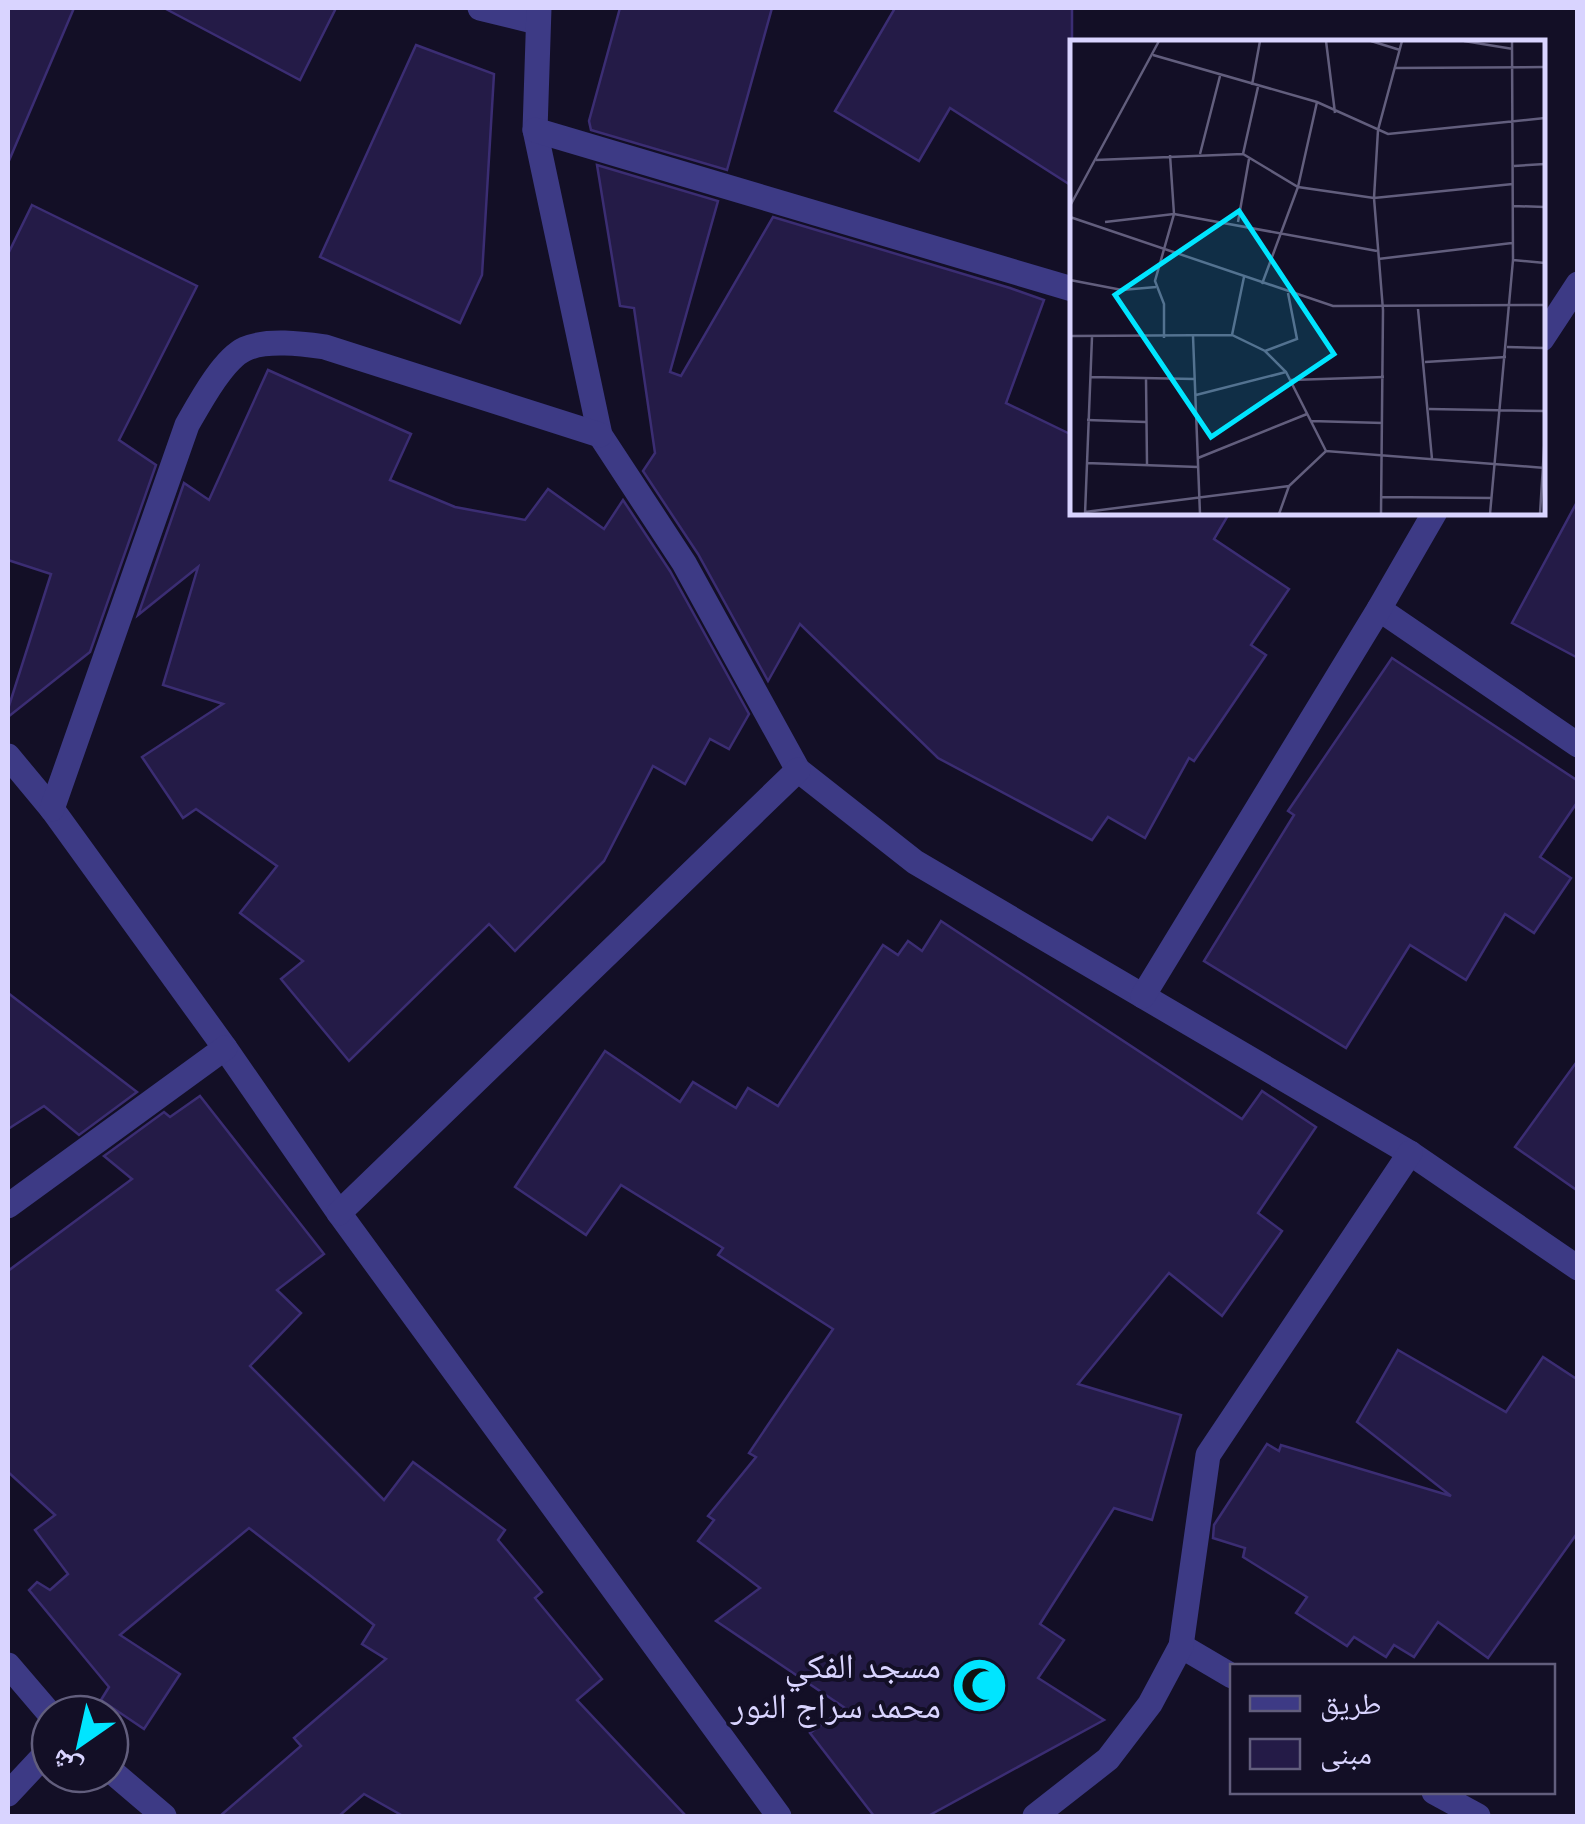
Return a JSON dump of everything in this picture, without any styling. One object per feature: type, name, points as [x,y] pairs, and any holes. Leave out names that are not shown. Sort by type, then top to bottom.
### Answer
[{"type":"street","points":[[480,8],[538,15],[535,130],[600,436],[684,564],[798,770],[915,862],[1410,1153],[1578,1268]]},
{"type":"street","points":[[535,130],[1070,288]]},
{"type":"street","points":[[1545,334],[1578,284]]},
{"type":"street","points":[[52,809],[187,425],[215,377],[244,349],[286,342],[326,347],[600,436]]},
{"type":"street","points":[[1143,996],[1433,515]]},
{"type":"street","points":[[1379,608],[1578,745]]},
{"type":"street","points":[[8,756],[52,809],[339,1213],[779,1816]]},
{"type":"street","points":[[339,1213],[798,770]]},
{"type":"street","points":[[8,1206],[225,1048]]},
{"type":"street","points":[[1035,1816],[1108,1758],[1150,1704],[1181,1646],[1208,1455],[1410,1153]]},
{"type":"street","points":[[1181,1646],[1230,1675]]},
{"type":"street","points":[[8,1665],[33,1694]]},
{"type":"street","points":[[8,1794],[30,1770]]},
{"type":"street","points":[[130,1787],[164,1816]]},
{"type":"street","points":[[1438,1794],[1478,1816]]},
{"type":"building","points":[[8,8],[74,8],[8,163]]},
{"type":"building","points":[[164,8],[336,8],[300,80]]},
{"type":"building","points":[[620,8],[772,8],[727,170],[591,130],[589,121]]},
{"type":"building","points":[[895,8],[1072,8],[1070,185],[950,108],[919,161],[835,111]]},
{"type":"building","points":[[416,45],[494,74],[482,275],[460,323],[320,257]]},
{"type":"building","points":[[597,165],[718,201],[670,372],[681,376],[773,217],[1044,300],[1006,403],[1070,434],[1070,515],[1228,515],[1214,539],[1289,589],[1251,645],[1266,655],[1194,761],[1189,758],[1145,838],[1108,817],[1092,840],[938,758],[800,624],[768,681],[698,554],[643,471],[655,453],[634,308],[620,306]]},
{"type":"building","points":[[32,205],[197,286],[119,440],[156,465],[90,652],[8,717],[51,574],[8,560],[8,254]]},
{"type":"building","points":[[268,370],[411,434],[390,480],[455,507],[525,520],[548,489],[604,529],[623,500],[670,571],[749,714],[729,749],[710,739],[685,784],[653,766],[604,861],[515,951],[489,924],[349,1061],[281,979],[303,961],[240,913],[277,866],[196,809],[183,818],[142,757],[223,704],[163,685],[198,567],[138,615],[184,483],[209,500]]},
{"type":"building","points":[[1578,500],[1578,658],[1512,623]]},
{"type":"building","points":[[1392,658],[1578,781],[1578,801],[1540,857],[1571,878],[1534,933],[1505,914],[1466,980],[1410,945],[1346,1048],[1204,961],[1294,815],[1288,811]]},
{"type":"building","points":[[941,921],[1242,1119],[1262,1091],[1316,1127],[1258,1213],[1282,1231],[1222,1316],[1169,1273],[1078,1384],[1181,1415],[1152,1520],[1114,1508],[1040,1624],[1064,1640],[1038,1678],[1104,1720],[928,1816],[874,1816],[810,1733],[845,1708],[716,1621],[760,1588],[698,1541],[714,1520],[708,1516],[756,1457],[749,1453],[833,1329],[718,1255],[723,1248],[621,1185],[586,1235],[515,1187],[605,1051],[680,1102],[693,1082],[736,1108],[748,1088],[778,1106],[883,945],[898,955],[908,941],[922,951]]},
{"type":"building","points":[[8,993],[137,1092],[79,1135],[44,1106],[8,1129]]},
{"type":"building","points":[[1578,1060],[1578,1191],[1515,1147]]},
{"type":"building","points":[[200,1096],[324,1254],[277,1290],[301,1313],[250,1366],[384,1500],[413,1462],[505,1530],[498,1540],[542,1592],[535,1598],[602,1679],[577,1700],[686,1816],[403,1816],[364,1794],[339,1816],[220,1816],[301,1746],[294,1738],[386,1659],[362,1644],[374,1625],[249,1528],[120,1635],[180,1674],[144,1729],[130,1720],[130,1694],[105,1694],[109,1687],[29,1590],[37,1582],[50,1590],[68,1574],[35,1530],[55,1515],[8,1472],[8,1271],[132,1179],[104,1156],[164,1112],[170,1117]]},
{"type":"building","points":[[1398,1350],[1506,1412],[1543,1357],[1578,1380],[1578,1532],[1488,1658],[1438,1622],[1414,1657],[1394,1645],[1386,1657],[1354,1637],[1347,1646],[1296,1613],[1307,1597],[1243,1557],[1245,1548],[1213,1538],[1214,1525],[1267,1444],[1279,1451],[1281,1445],[1451,1496],[1357,1422]]},
{"type":"place","name":"مسجد الفكي محمد سراج النور","points":[[980,1685]]}]
